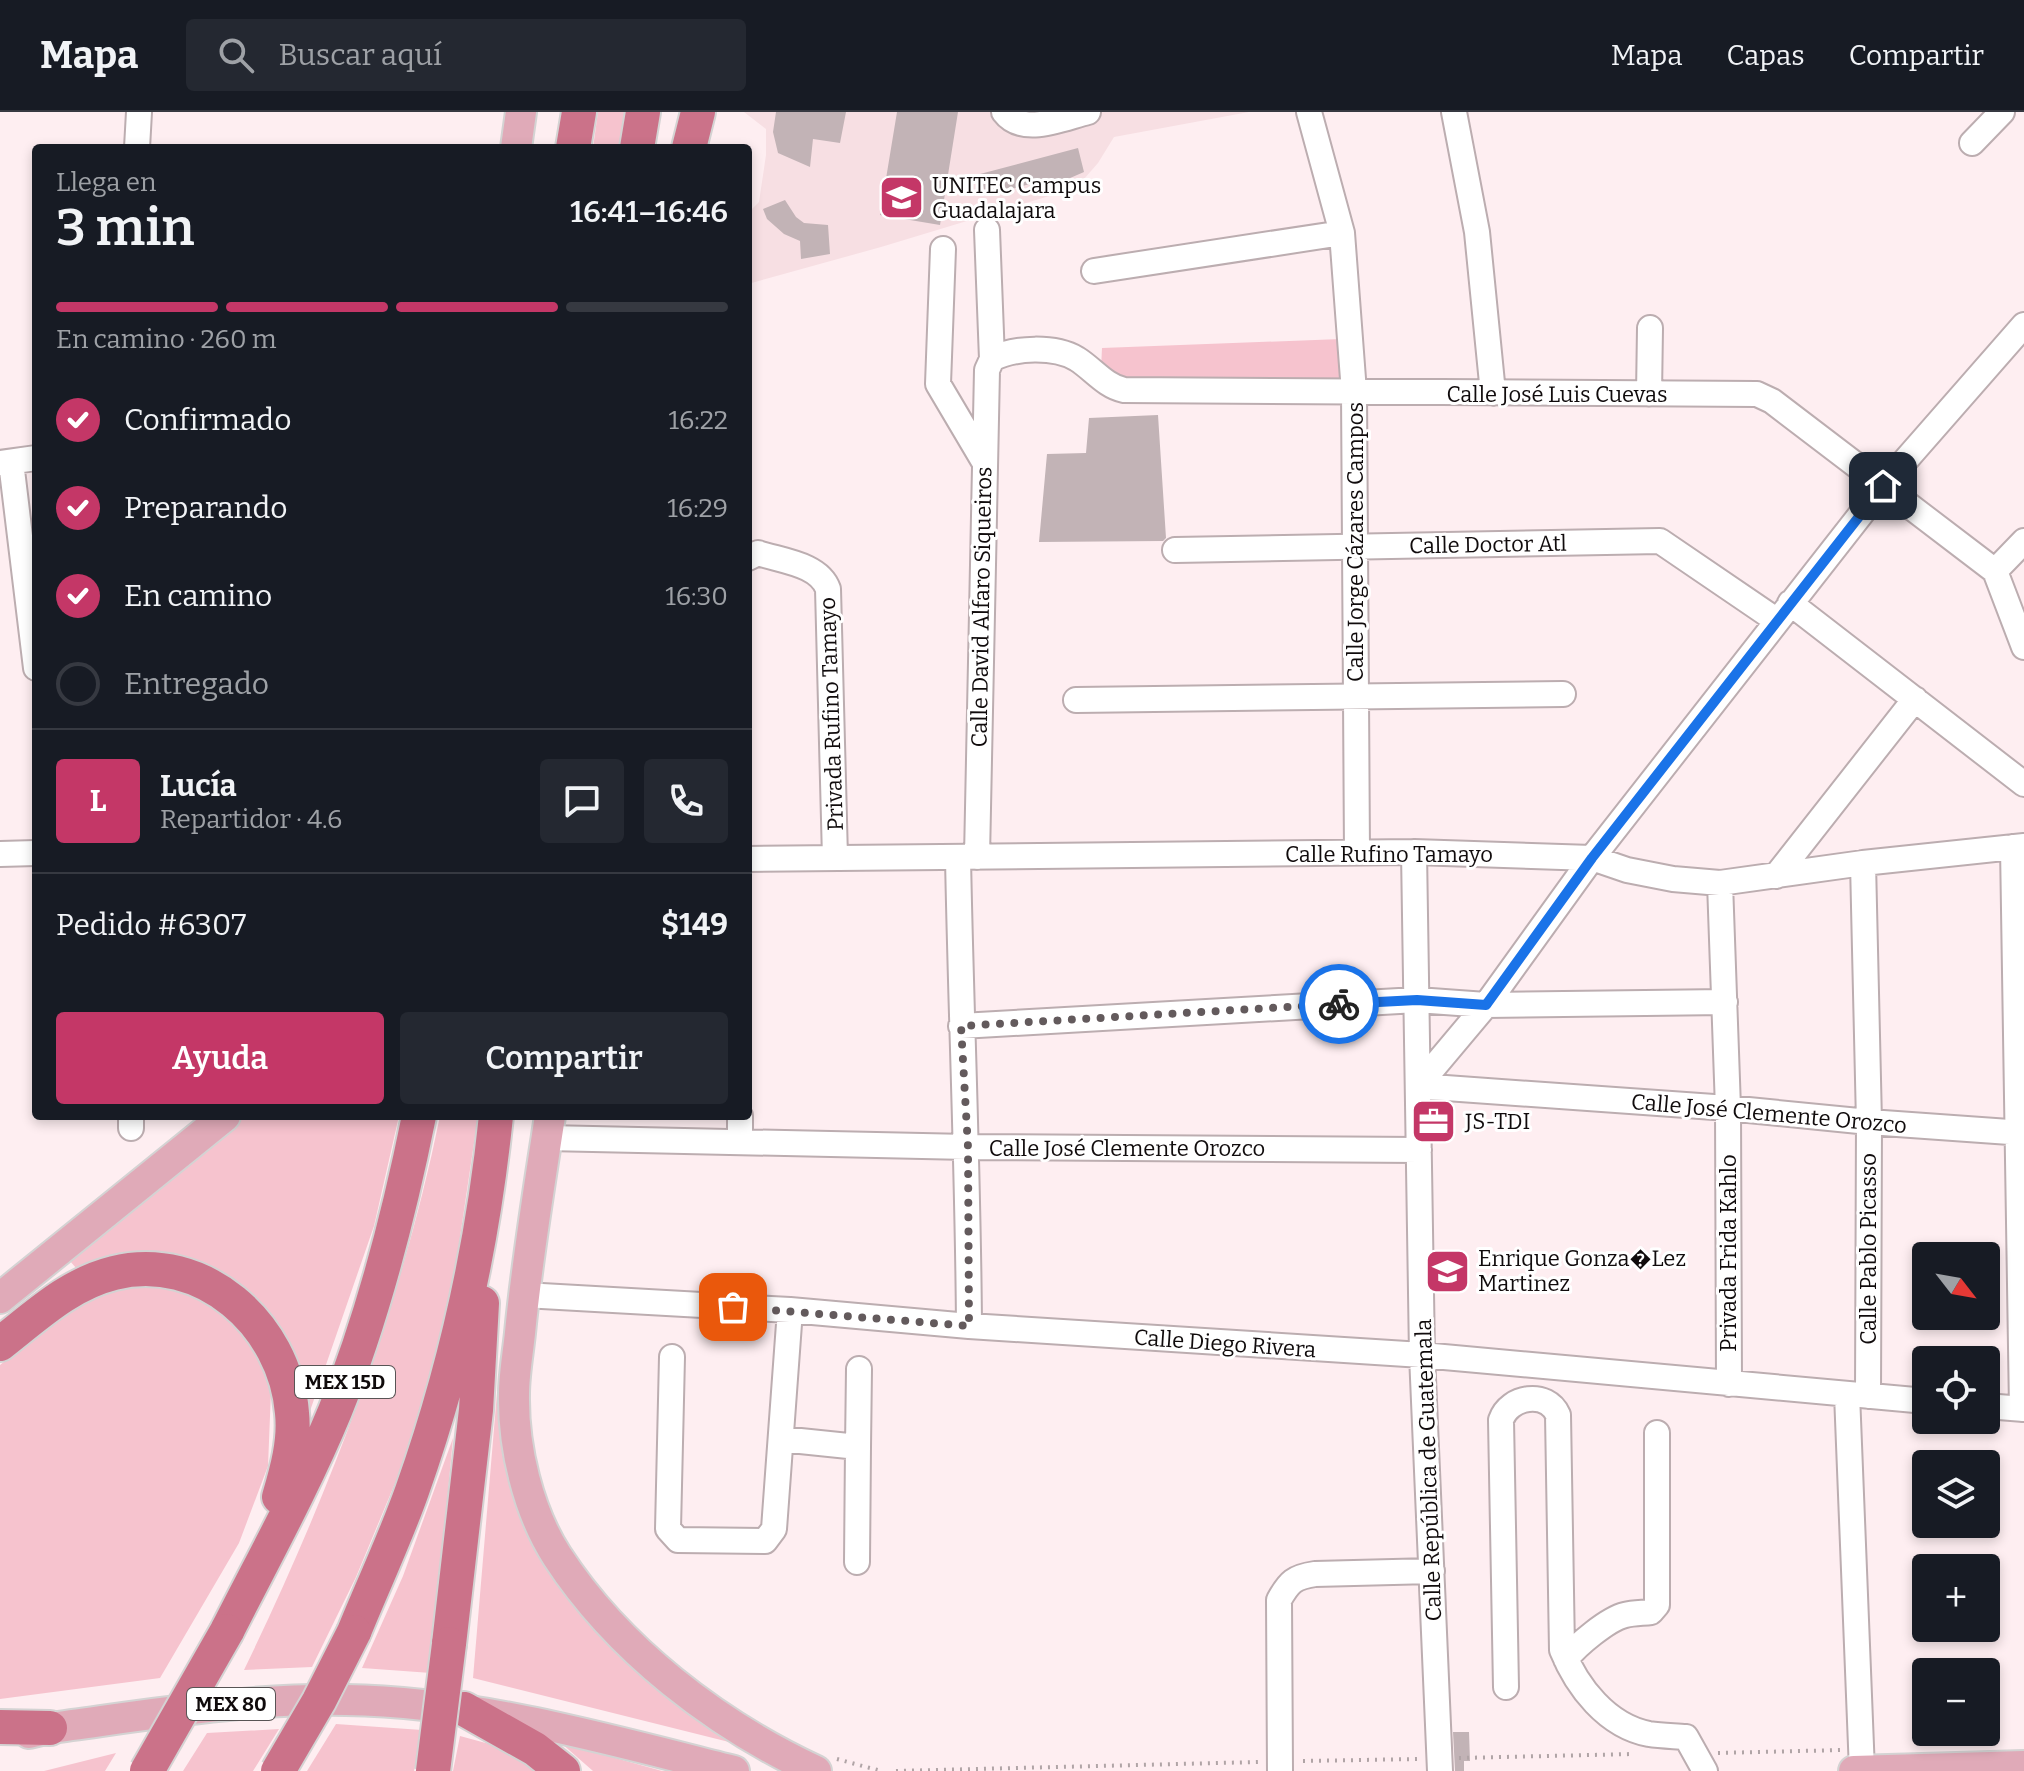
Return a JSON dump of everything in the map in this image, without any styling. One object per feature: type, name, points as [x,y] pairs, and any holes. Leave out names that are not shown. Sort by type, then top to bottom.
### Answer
[{"type":"highway","points":[[574,144],[579,112]]},
{"type":"highway","points":[[638,144],[643,112]]},
{"type":"highway","points":[[690,144],[698,112]]},
{"type":"highway","name":"MEX 15D","points":[[147,1771],[227,1631],[335,1409],[373,1300],[418,1120]]},
{"type":"highway","points":[[433,1771],[476,1410],[496,1120]]},
{"type":"highway","points":[[278,1771],[354,1632],[412,1491],[455,1349],[489,1191]]},
{"type":"highway","points":[[0,1344],[69,1290],[129,1270],[143,1268],[181,1273],[227,1294],[242,1306],[276,1354],[292,1410],[287,1471],[261,1563]]},
{"type":"highway","points":[[464,1709],[535,1749],[563,1771]]},
{"type":"highway","points":[[0,1727],[50,1728]]},
{"type":"main road","points":[[517,144],[521,112]]},
{"type":"main road","points":[[702,144],[706,112]]},
{"type":"main road","points":[[3,1288],[220,1120]]},
{"type":"main road","points":[[548,1127],[524,1295],[514,1394],[518,1448],[535,1512],[556,1556],[601,1613],[655,1666],[738,1730],[820,1764]]},
{"type":"main road","name":"MEX 80","points":[[0,1740],[50,1728],[249,1702],[348,1700],[464,1709],[585,1734],[734,1771]]},
{"type":"main road","points":[[1854,1771],[2024,1766]]},
{"type":"street","points":[[137,144],[139,112]]},
{"type":"street","points":[[1004,112],[1009,118],[1027,126],[1088,112]]},
{"type":"street","name":"Calle Jorge Cázares Campos","points":[[1309,112],[1342,233],[1354,392],[1357,852]]},
{"type":"street","points":[[1454,112],[1477,232],[1493,393]]},
{"type":"street","points":[[1972,143],[2002,112]]},
{"type":"street","name":"Calle David Alfaro Siqueiros","points":[[969,1326],[968,1147],[961,1026],[987,370],[992,359],[987,230]]},
{"type":"street","points":[[1094,271],[1342,233]]},
{"type":"street","points":[[943,249],[938,384],[983,460]]},
{"type":"street","points":[[1418,1086],[1486,1005],[1592,858],[1883,486],[2024,325]]},
{"type":"street","points":[[1649,394],[1650,328]]},
{"type":"street","name":"Calle José Luis Cuevas","points":[[992,359],[1008,352],[1059,352],[1078,360],[1113,386],[1124,390],[1757,394],[1772,401],[1995,571]]},
{"type":"street","points":[[32,459],[5,462],[32,641]]},
{"type":"street","name":"Calle Doctor Atl","points":[[1175,550],[1660,541],[1783,612],[1915,699],[2024,784]]},
{"type":"street","points":[[2024,541],[1995,571],[2024,647]]},
{"type":"street","name":"Privada Rufino Tamayo","points":[[752,556],[758,553],[819,573],[828,589],[835,858]]},
{"type":"street","points":[[1076,700],[1563,694]]},
{"type":"street","points":[[1776,876],[1915,699]]},
{"type":"street","points":[[2000,1407],[2023,1409],[2018,846]]},
{"type":"street","name":"Calle Rufino Tamayo","points":[[752,859],[1414,852],[1592,858],[1627,870],[1673,879],[1720,883],[2018,846]]},
{"type":"street","name":"Calle República de Guatemala","points":[[1414,852],[1422,1355],[1440,1771]]},
{"type":"street","points":[[0,854],[32,853]]},
{"type":"street","name":"Calle Pablo Picasso","points":[[1862,1771],[1858,1395],[1869,1122],[1863,863]]},
{"type":"street","name":"Privada Frida Kahlo","points":[[1720,883],[1728,1108],[1729,1384]]},
{"type":"street","points":[[961,1026],[1417,1000],[1486,1005],[1725,1002]]},
{"type":"street","name":"Calle José Clemente Orozco","points":[[1418,1086],[2020,1132]]},
{"type":"street","points":[[740,1120],[740,1142]]},
{"type":"street","name":"Calle José Clemente Orozco","points":[[548,1127],[740,1142],[1419,1150]]},
{"type":"street","name":"Calle Diego Rivera","points":[[524,1295],[790,1310],[969,1326],[1422,1355],[1912,1400]]},
{"type":"street","points":[[672,1357],[668,1529],[675,1539],[761,1543],[769,1538],[774,1529],[790,1310]]},
{"type":"street","points":[[857,1562],[859,1369]]},
{"type":"street","points":[[1506,1687],[1501,1420],[1509,1406],[1529,1399],[1541,1399],[1553,1405],[1558,1415],[1562,1650],[1573,1675],[1617,1721],[1646,1733],[1686,1737],[1705,1771]]},
{"type":"street","points":[[1566,1659],[1615,1619],[1651,1612],[1657,1605],[1657,1433]]},
{"type":"street","points":[[781,1439],[858,1447]]},
{"type":"street","points":[[1280,1771],[1279,1600],[1289,1583],[1298,1576],[1315,1574],[1432,1571]]},
{"type":"path","points":[[820,1764],[881,1771]]},
{"type":"shaded area","points":[[598,112],[627,112],[622,144],[594,144]]},
{"type":"shaded area","name":"UNITEC Campus Guadalajara","points":[[744,112],[1249,112],[1114,137],[1084,179],[1056,194],[752,283],[752,209],[759,202],[766,155],[766,129]]},
{"type":"shaded area","points":[[1341,339],[1345,378],[1125,382],[1101,369],[1102,348]]},
{"type":"shaded area","points":[[240,1120],[398,1120],[374,1226],[310,1411],[303,1378],[288,1341],[251,1295],[224,1276],[112,1256],[76,1268],[70,1261]]},
{"type":"shaded area","points":[[439,1120],[477,1120],[451,1298],[408,1452],[356,1577],[312,1667],[244,1670],[305,1536],[359,1399],[405,1259]]},
{"type":"shaded area","points":[[149,1283],[208,1299],[258,1351],[271,1391],[268,1466],[239,1543],[160,1678],[0,1699],[0,1365],[73,1306],[93,1294]]},
{"type":"shaded area","points":[[497,1393],[525,1523],[575,1608],[645,1676],[729,1742],[473,1678]]},
{"type":"shaded area","points":[[453,1438],[431,1673],[362,1668],[403,1576]]},
{"type":"shaded area","points":[[336,1724],[422,1730],[414,1771],[307,1771]]},
{"type":"shaded area","points":[[279,1729],[253,1771],[183,1771],[207,1733]]},
{"type":"shaded area","points":[[460,1736],[504,1748],[546,1771],[453,1771]]},
{"type":"shaded area","points":[[561,1743],[662,1771],[593,1771]]},
{"type":"shaded area","points":[[116,1753],[105,1771],[44,1771]]},
{"type":"building","points":[[776,112],[846,112],[840,143],[813,139],[810,167],[778,153],[773,132]]},
{"type":"building","points":[[897,112],[958,112],[940,225],[880,215]]},
{"type":"building","points":[[1078,148],[1084,172],[1054,185],[1052,178],[986,196],[980,174]]},
{"type":"building","points":[[785,200],[804,223],[828,225],[830,254],[801,259],[800,241],[784,234],[767,219],[763,209]]},
{"type":"building","points":[[1158,415],[1166,538],[1163,541],[1039,542],[1047,454],[1086,453],[1089,418]]},
{"type":"building","points":[[1453,1732],[1469,1732],[1470,1761],[1464,1761],[1464,1771],[1455,1771]]},
{"type":"way so far","points":[[733,1307],[969,1326],[968,1147],[961,1026],[1339,1004]]},
{"type":"place","name":"UNITEC Campus Guadalajara","points":[[901,198]]},
{"type":"place","name":"JS-TDI","points":[[1434,1121]]},
{"type":"place","name":"Enrique Gonza�Lez Martinez","points":[[1447,1271]]},
{"type":"route","points":[[1339,1004],[1417,1000],[1486,1005],[1592,858],[1883,486]]}]
